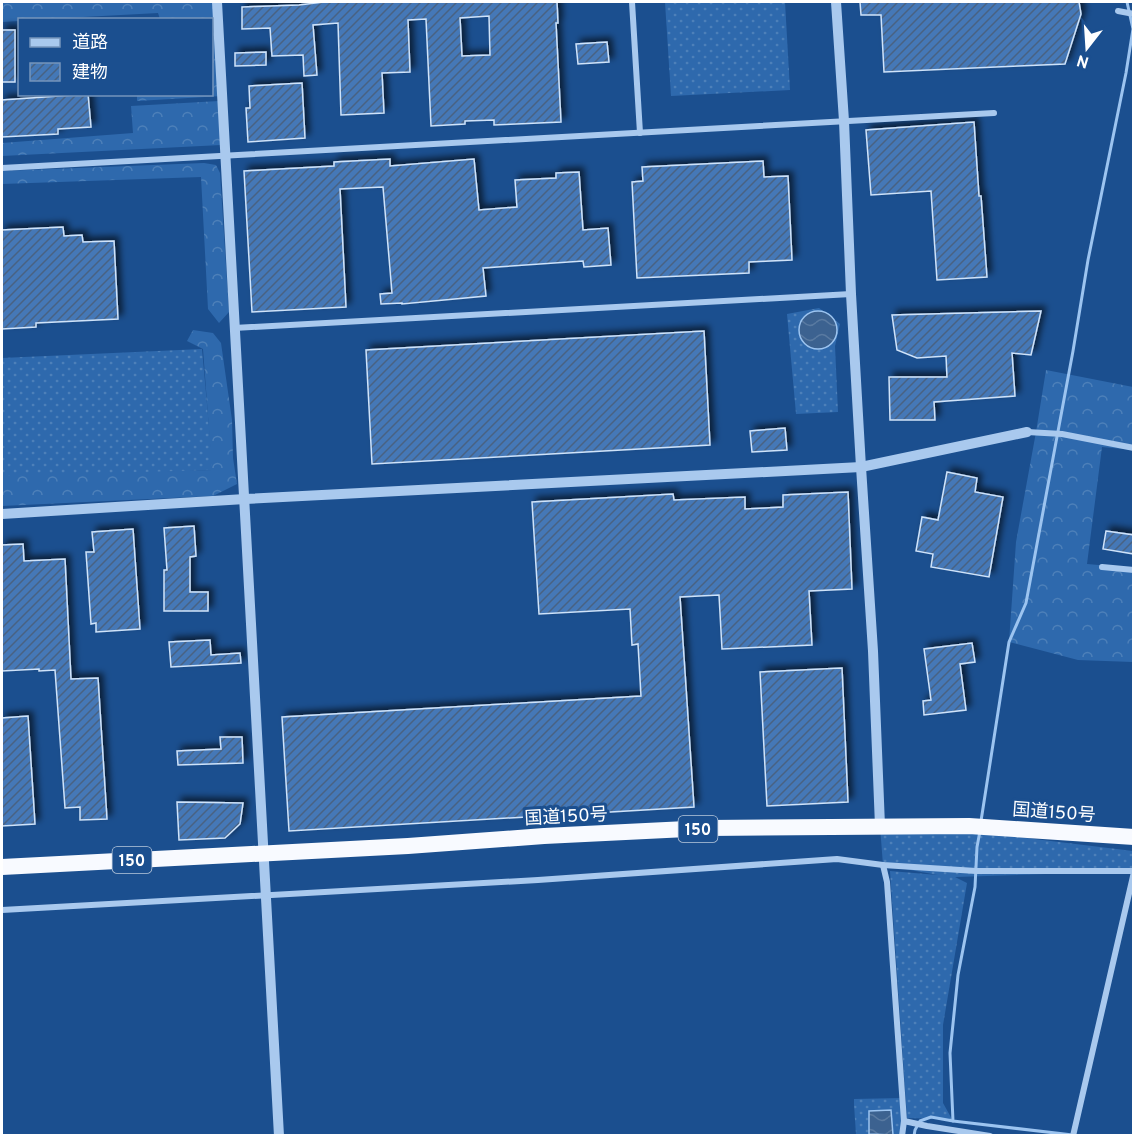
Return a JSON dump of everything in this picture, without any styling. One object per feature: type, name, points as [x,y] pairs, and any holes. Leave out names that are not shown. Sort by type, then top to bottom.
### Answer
[{"type":"highway","name":"国道150号","points":[[2,867],[696,829],[969,826],[1134,837]]},
{"type":"street","points":[[217,2],[279,1136]]},
{"type":"street","points":[[632,2],[640,133]]},
{"type":"street","points":[[836,2],[873,651],[880,826]]},
{"type":"street","points":[[1118,11],[1134,14]]},
{"type":"street","points":[[2,168],[994,113]]},
{"type":"street","points":[[234,328],[851,294]]},
{"type":"street","points":[[2,514],[861,467],[1027,432],[1062,434],[1134,448]]},
{"type":"street","points":[[1102,567],[1134,570]]},
{"type":"street","points":[[2,910],[538,880],[837,860],[983,872],[1134,871],[1073,1136]]},
{"type":"street","points":[[883,865],[904,1121],[902,1136]]},
{"type":"street","points":[[904,1121],[990,1136]]},
{"type":"green space","points":[[2,2],[217,2],[222,96],[137,101],[137,96],[213,96],[213,18],[160,18],[158,13],[18,18],[18,21],[2,22]]},
{"type":"green space","points":[[665,2],[785,2],[790,90],[671,96]]},
{"type":"green space","points":[[219,101],[221,145],[2,156],[2,143],[133,133],[131,106]]},
{"type":"green space","points":[[204,163],[216,165],[220,173],[229,312],[219,323],[208,309],[201,177],[2,184],[2,171]]},
{"type":"green space","points":[[819,308],[840,324],[835,346],[838,412],[796,414],[787,314]]},
{"type":"green space","points":[[193,330],[213,333],[221,343],[232,420],[233,458],[237,484],[213,496],[2,506],[2,476],[212,470],[203,349],[187,341]]},
{"type":"green space","points":[[202,349],[213,470],[2,479],[2,358]]},
{"type":"green space","points":[[1046,370],[1133,387],[1133,450],[1102,447],[1087,564],[1133,568],[1133,662],[1078,660],[1009,642],[1016,542]]},
{"type":"green space","points":[[880,826],[926,826],[1133,851],[1133,871],[955,877],[967,883],[943,1025],[943,1103],[953,1121],[907,1118],[890,871],[938,875],[883,865]]},
{"type":"green space","points":[[903,1098],[902,1135],[856,1135],[854,1099]]},
{"type":"water","points":[[818,311],[832,316],[837,330],[832,344],[818,349],[804,344],[799,330],[804,316]]},
{"type":"water","points":[[891,1110],[893,1135],[869,1134],[869,1111]]},
{"type":"building","points":[[324,2],[557,2],[561,122],[494,125],[494,120],[431,126],[426,19],[408,20],[410,72],[382,73],[384,113],[341,115],[338,23],[313,25],[317,75],[304,76],[303,55],[272,56],[270,28],[242,29],[242,7]],"holes":[[[489,16],[490,55],[462,56],[460,18]]]},
{"type":"building","points":[[860,2],[1079,2],[1081,14],[1065,64],[884,72],[881,15],[861,15]]},
{"type":"building","points":[[2,30],[15,30],[15,82],[2,82]]},
{"type":"building","points":[[607,42],[609,62],[578,64],[576,44]]},
{"type":"building","points":[[266,52],[266,65],[235,66],[235,53]]},
{"type":"building","points":[[302,83],[305,138],[248,142],[246,108],[250,108],[249,86]]},
{"type":"building","points":[[88,96],[91,127],[58,129],[58,134],[2,137],[2,100]]},
{"type":"building","points":[[974,122],[987,277],[937,280],[931,191],[871,195],[866,130]]},
{"type":"building","points":[[390,159],[390,166],[474,159],[479,210],[517,207],[515,180],[556,178],[556,173],[579,172],[583,230],[608,228],[611,265],[584,267],[583,261],[483,268],[486,296],[381,304],[380,294],[392,293],[383,187],[340,189],[346,307],[252,312],[244,171],[334,166],[334,162]]},
{"type":"building","points":[[763,161],[764,177],[788,176],[792,260],[749,262],[749,273],[637,278],[632,182],[643,181],[642,167]]},
{"type":"building","points":[[63,227],[64,236],[82,235],[83,242],[114,241],[118,319],[36,323],[36,327],[2,329],[2,230]]},
{"type":"building","points":[[1041,311],[1031,355],[1012,353],[1015,396],[934,402],[935,420],[890,420],[889,377],[947,377],[946,356],[917,358],[897,350],[892,315]]},
{"type":"building","points":[[704,331],[710,445],[372,464],[366,350]]},
{"type":"building","points":[[785,428],[787,450],[752,452],[750,431]]},
{"type":"building","points":[[947,472],[977,478],[975,492],[1003,497],[989,577],[931,567],[933,554],[916,551],[922,517],[938,520]]},
{"type":"building","points":[[848,492],[852,589],[809,591],[812,645],[722,649],[719,595],[680,597],[694,807],[289,831],[282,717],[641,696],[638,644],[632,645],[630,609],[539,614],[532,502],[673,494],[674,500],[745,497],[745,509],[783,507],[783,495]]},
{"type":"building","points":[[194,526],[196,556],[190,557],[190,592],[208,592],[208,611],[164,611],[164,570],[167,570],[164,528]]},
{"type":"building","points":[[133,529],[140,629],[96,632],[96,623],[91,624],[86,552],[94,552],[92,532]]},
{"type":"building","points":[[1106,531],[1134,535],[1134,554],[1103,549]]},
{"type":"building","points":[[23,544],[24,561],[65,559],[71,679],[98,678],[107,819],[80,820],[80,807],[65,808],[55,670],[2,671],[2,545]]},
{"type":"building","points":[[210,640],[211,655],[240,653],[241,663],[171,667],[169,642]]},
{"type":"building","points":[[972,643],[975,662],[960,664],[966,710],[924,715],[923,701],[931,700],[924,649]]},
{"type":"building","points":[[842,668],[848,802],[767,806],[760,672]]},
{"type":"building","points":[[28,716],[35,824],[2,826],[2,718]]},
{"type":"building","points":[[220,737],[242,737],[243,763],[178,765],[177,751],[221,749]]},
{"type":"building","points":[[177,802],[243,803],[240,824],[225,838],[179,840]]},
{"type":"waterway","points":[[981,821],[1009,642],[1026,603],[1088,260],[1126,73],[1133,29],[1127,2]]},
{"type":"waterway","points":[[953,1121],[950,1053],[958,975],[975,887],[980,831]]},
{"type":"waterway","points":[[914,1136],[920,1121],[931,1117],[1081,1136]]}]
